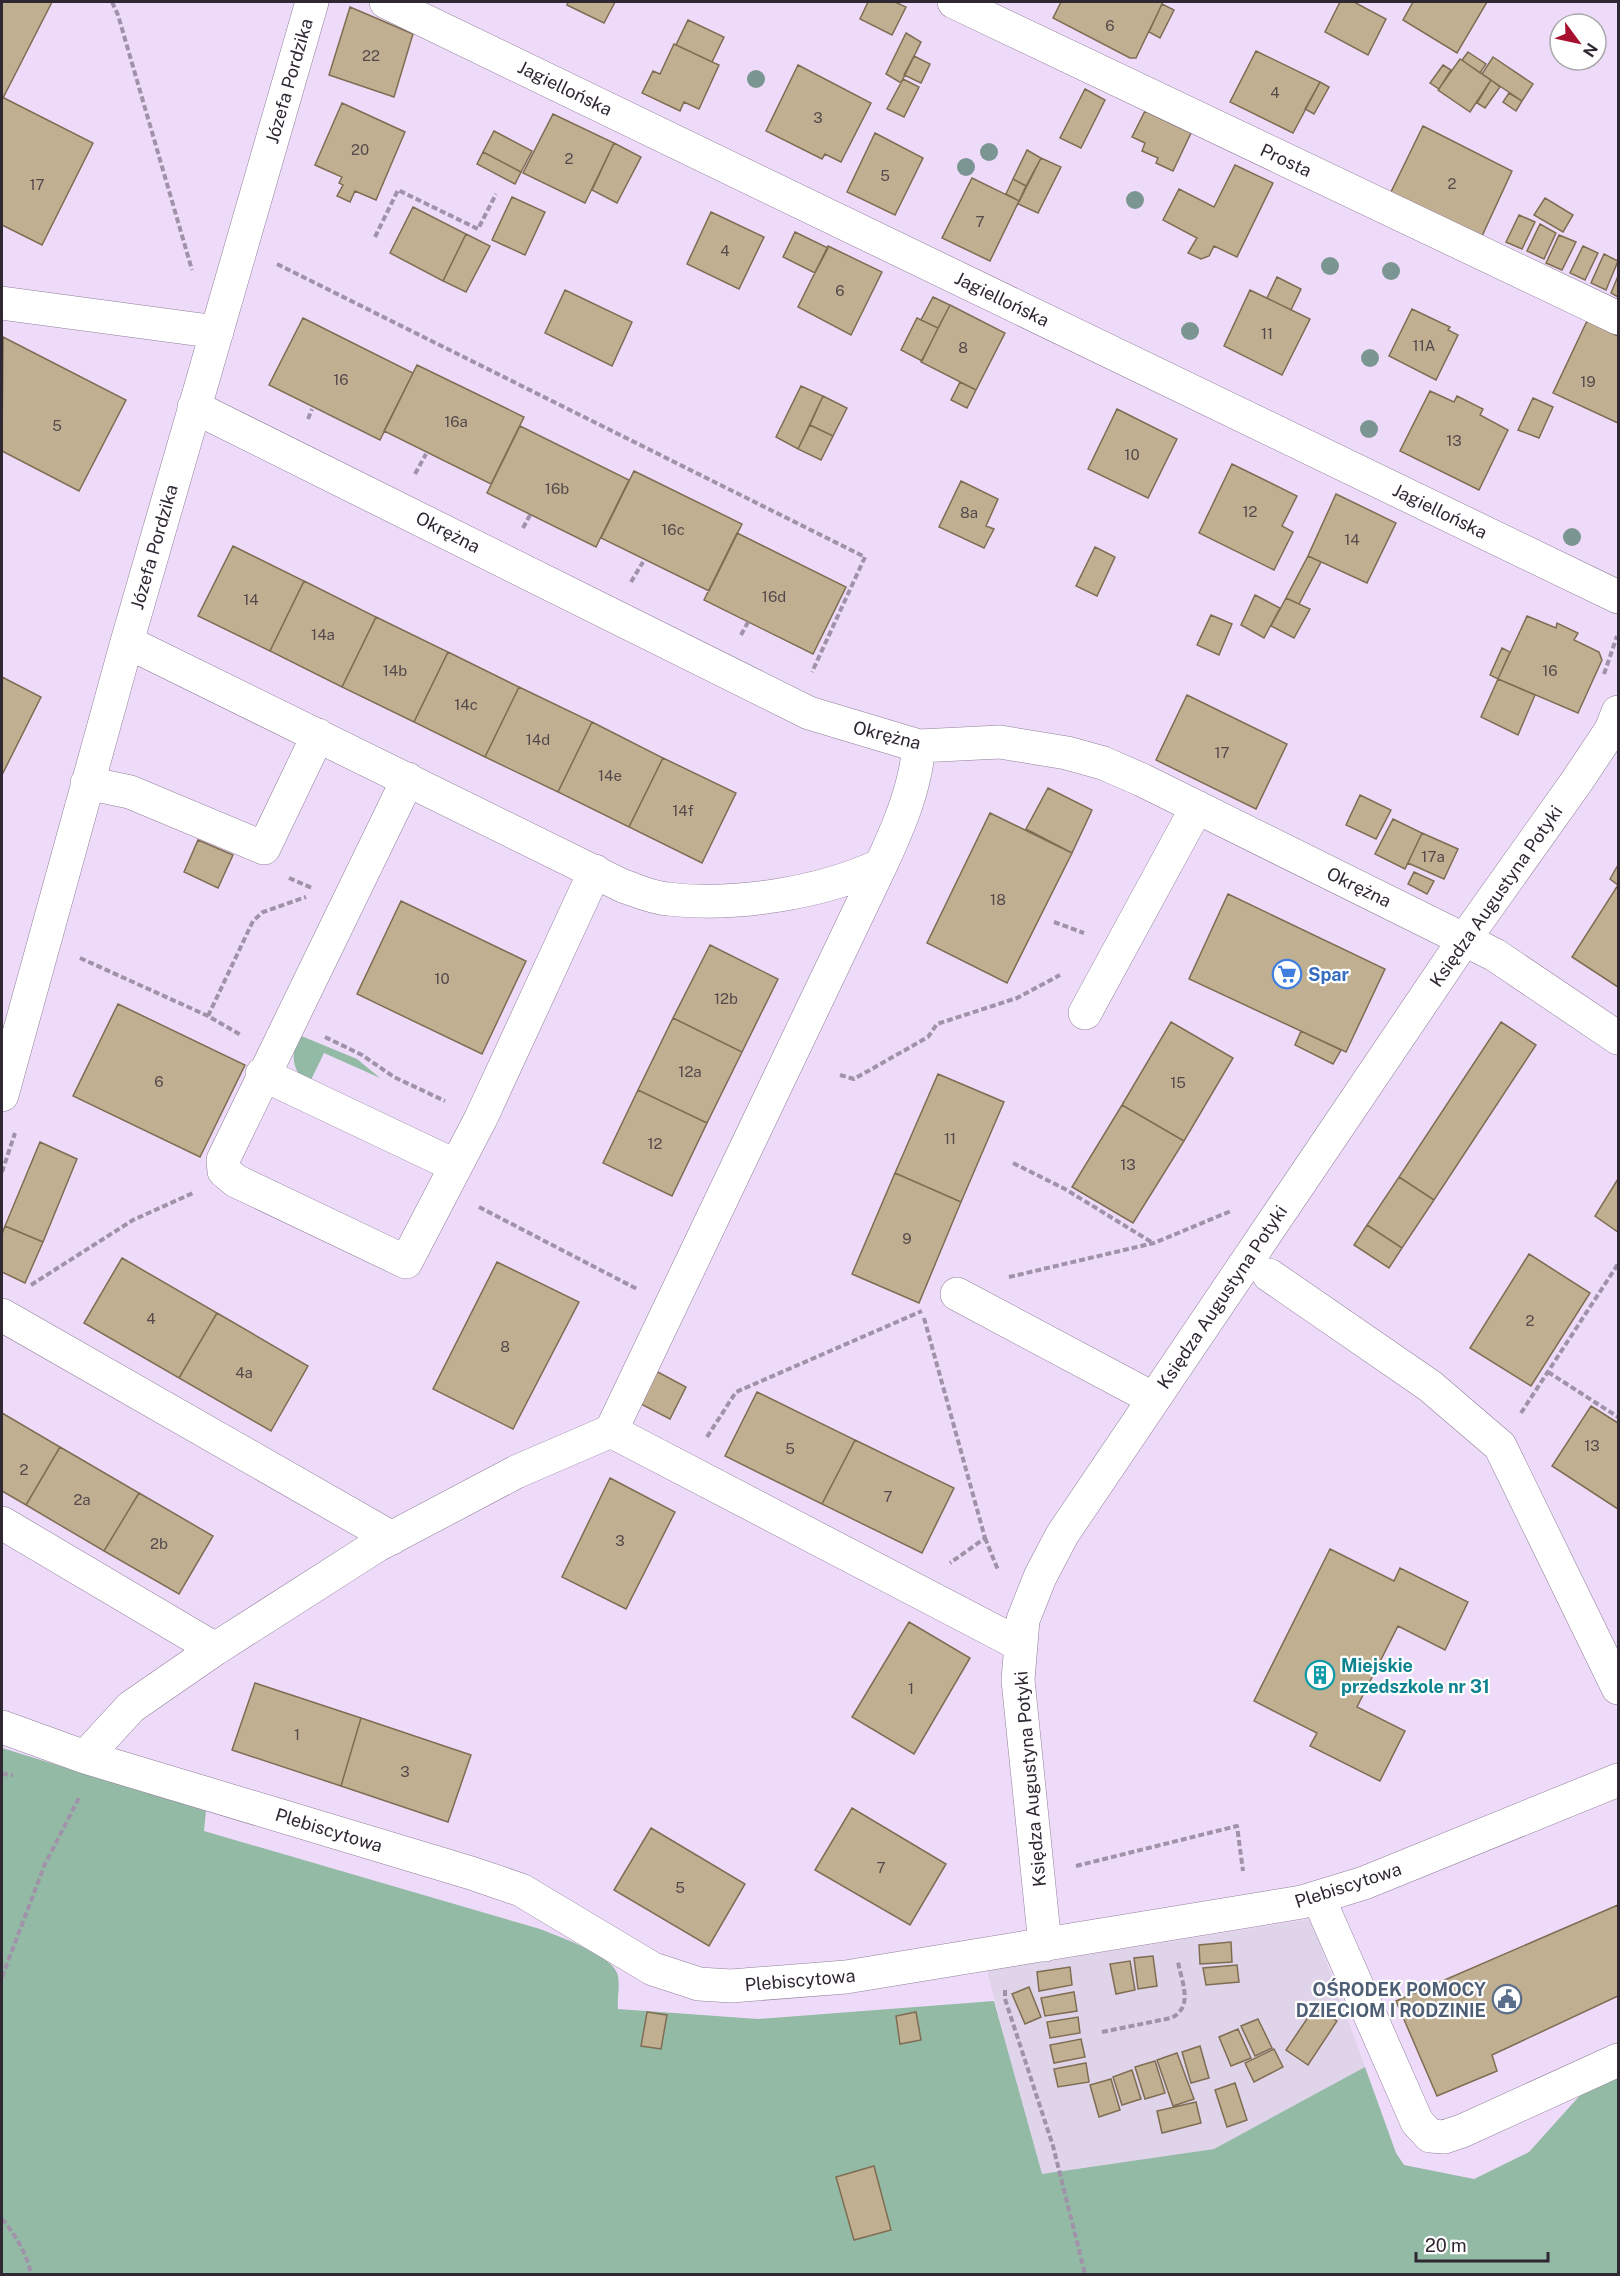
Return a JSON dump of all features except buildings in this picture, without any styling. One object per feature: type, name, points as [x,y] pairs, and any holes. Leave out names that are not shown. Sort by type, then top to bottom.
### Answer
[{"type":"street","name":"Józefa Pordzika","points":[[2,1095],[6,1059],[312,2]]},
{"type":"street","name":"Jagiellońska","points":[[386,2],[1618,597]]},
{"type":"street","name":"Prosta","points":[[954,2],[1618,318]]},
{"type":"street","points":[[2,303],[218,332]]},
{"type":"street","name":"Okrężna","points":[[194,407],[809,713],[919,746],[999,742],[1067,753],[1103,763],[1197,807],[1495,955],[1618,1038]]},
{"type":"street","points":[[127,642],[623,886],[666,899],[728,900],[834,883],[881,865]]},
{"type":"street","name":"Księdza Augustyna Potyki","points":[[1045,1945],[1018,1680],[1008,1638],[1023,1620],[1040,1577],[1062,1534],[1154,1399],[1450,934],[1577,781],[1611,730],[1618,712]]},
{"type":"street","points":[[87,783],[130,792],[264,848],[318,735]]},
{"type":"street","points":[[85,1771],[131,1707],[215,1649],[392,1538],[516,1472],[612,1431],[881,865],[909,801],[916,773],[919,746]]},
{"type":"street","points":[[408,779],[268,1063],[223,1160],[224,1171],[236,1181],[406,1262],[481,1118],[596,871]]},
{"type":"street","points":[[1085,1013],[1197,807]]},
{"type":"street","points":[[268,1063],[456,1166]]},
{"type":"street","points":[[1269,1275],[1430,1386],[1500,1446],[1618,1688]]},
{"type":"street","points":[[957,1294],[1154,1399]]},
{"type":"street","points":[[2,1315],[392,1538]]},
{"type":"street","points":[[612,1431],[687,1468],[1008,1638]]},
{"type":"street","points":[[2,1523],[215,1649]]},
{"type":"street","name":"Plebiscytowa","points":[[2,1727],[85,1771],[521,1890],[653,1969],[699,1984],[731,1986],[846,1977],[1318,1897],[1364,1883],[1618,1780]]},
{"type":"street","points":[[1318,1897],[1417,2122],[1430,2136],[1444,2137],[1462,2131],[1618,2060]]},
{"type":"path","points":[[112,2],[118,15],[193,272]]},
{"type":"path","points":[[375,237],[398,190],[478,229],[496,194]]},
{"type":"path","points":[[274,262],[865,557],[812,673]]},
{"type":"path","points":[[417,470],[426,454]]},
{"type":"path","points":[[634,576],[643,562]]},
{"type":"path","points":[[739,638],[748,622]]},
{"type":"path","points":[[279,873],[320,892]]},
{"type":"path","points":[[208,1016],[257,916],[311,896]]},
{"type":"path","points":[[1054,922],[1120,948]]},
{"type":"path","points":[[77,957],[208,1016],[268,1063]]},
{"type":"path","points":[[840,1075],[854,1079],[928,1037],[937,1024],[1017,998],[1065,972]]},
{"type":"path","points":[[290,1019],[362,1055],[394,1077],[481,1118]]},
{"type":"path","points":[[1013,1163],[1065,1190],[1154,1243]]},
{"type":"path","points":[[28,1287],[90,1245],[133,1220],[178,1201],[207,1185],[224,1171]]},
{"type":"path","points":[[479,1207],[646,1294]]},
{"type":"path","points":[[687,1468],[736,1392],[922,1311],[980,1283],[1154,1243],[1236,1209]]},
{"type":"path","points":[[1500,1446],[1618,1264]]},
{"type":"path","points":[[922,1311],[985,1538],[1007,1591],[1008,1638]]},
{"type":"path","points":[[1548,1372],[1618,1417]]},
{"type":"path","points":[[947,1565],[985,1538]]},
{"type":"path","points":[[2,1977],[45,1864],[85,1771]]},
{"type":"path","points":[[2,1774],[22,1777]]},
{"type":"path","points":[[1071,1868],[1237,1826],[1243,1873]]},
{"type":"path","points":[[1102,2032],[1171,2018],[1181,2013],[1186,2003],[1170,1923]]},
{"type":"path","points":[[1005,1999],[1053,2146],[1085,2274]]},
{"type":"path","points":[[2,2219],[18,2241],[29,2263],[31,2274]]},
{"type":"shaded area","points":[[1311,1919],[1365,2067],[1214,2149],[1041,2174],[987,1971]]},
{"type":"green space","points":[[299,1035],[357,1059],[380,1078],[324,1053],[310,1082],[299,1073],[294,1062]]},
{"type":"green space","points":[[2,1748],[206,1811],[204,1831],[540,1929],[572,1942],[597,1954],[614,1968],[619,1980],[618,2009],[758,2019],[994,2001],[1042,2174],[1214,2149],[1365,2067],[1396,2153],[1404,2165],[1474,2179],[1529,2152],[1583,2092],[1618,2076],[1618,2274],[2,2274]]},
{"type":"place","name":"Spar","points":[[1287,974]]},
{"type":"place","name":"Miejskie przedszkole nr 31","points":[[1320,1675]]},
{"type":"place","name":"OŚRODEK POMOCY DZIECIOM I RODZINIE","points":[[1507,1999]]}]
